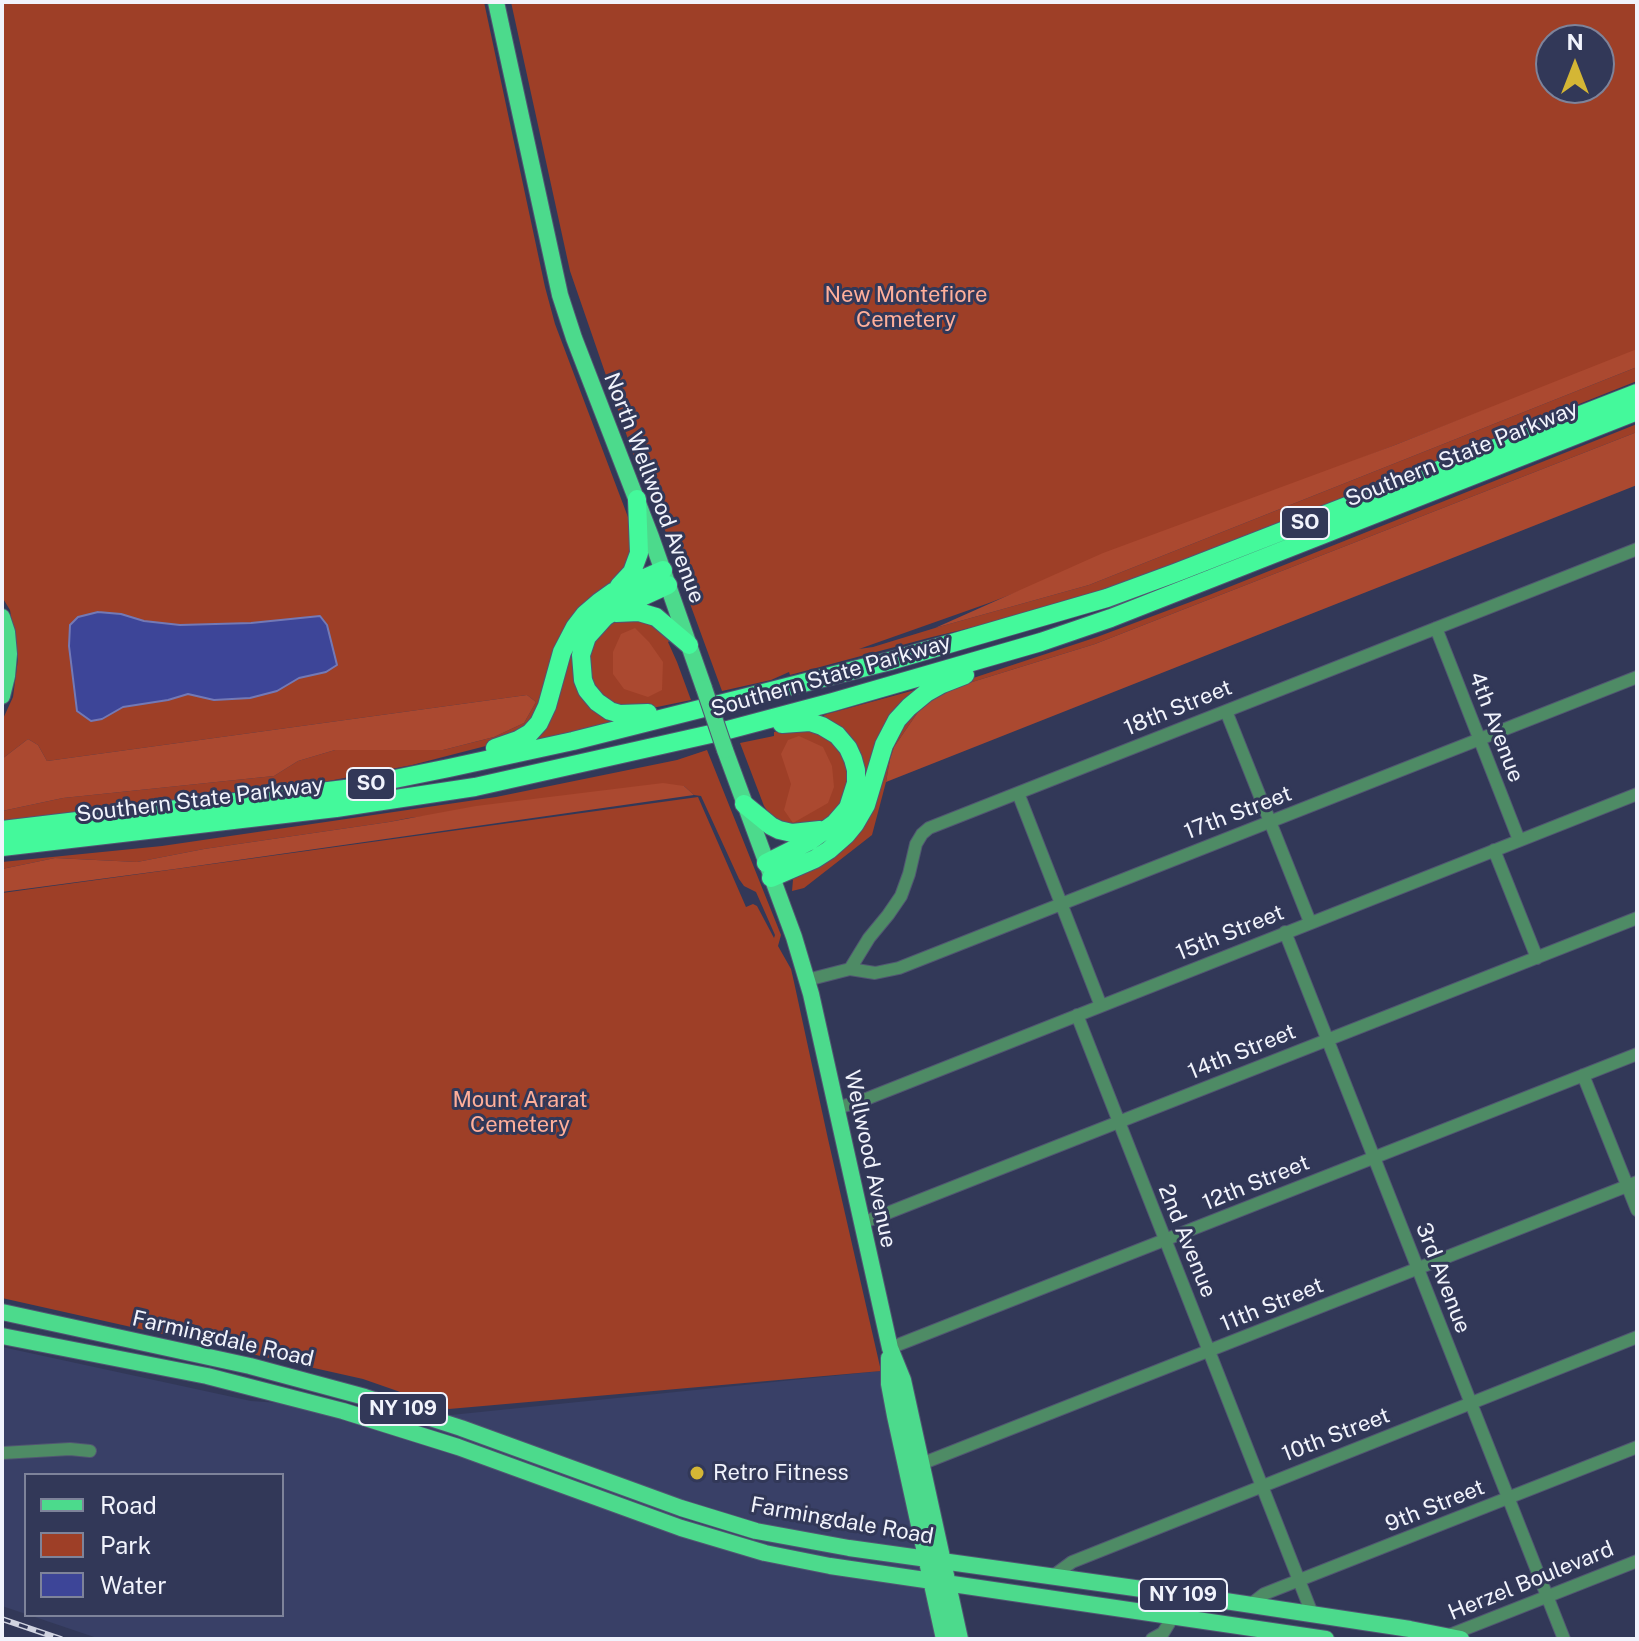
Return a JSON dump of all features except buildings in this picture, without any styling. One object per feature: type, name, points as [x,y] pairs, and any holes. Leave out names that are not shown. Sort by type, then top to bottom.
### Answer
[{"type":"highway","name":"Southern State Parkway","points":[[2,830],[345,789],[449,768],[734,701],[903,657],[1107,598],[1637,393]]},
{"type":"highway","name":"Southern State Parkway","points":[[2,847],[336,808],[475,787],[725,741],[833,702],[1041,642],[1179,592],[1637,411]]},
{"type":"highway","points":[[449,768],[512,743],[536,728],[545,712],[559,661],[575,627],[592,607],[613,592],[632,572],[640,543],[637,499]]},
{"type":"highway","points":[[613,592],[666,578]]},
{"type":"highway","points":[[666,578],[595,626],[582,649],[580,661],[584,685],[594,699],[615,713],[635,715],[734,701]]},
{"type":"highway","points":[[609,614],[632,611],[650,614],[689,645]]},
{"type":"highway","points":[[769,870],[822,855],[851,830],[866,805],[890,732],[914,702],[942,684],[1041,642]]},
{"type":"highway","points":[[725,741],[799,722],[822,726],[837,735],[853,759],[856,783],[848,808],[830,827],[769,870]]},
{"type":"highway","points":[[744,804],[771,826],[787,832],[803,833],[830,827]]},
{"type":"main road","name":"North Wellwood Avenue","points":[[496,2],[560,295],[725,741],[744,804],[807,980]]},
{"type":"main road","points":[[2,617],[9,654],[2,696]]},
{"type":"main road","name":"Wellwood Avenue","points":[[807,980],[890,1348]]},
{"type":"main road","name":"Farmingdale Road","points":[[2,1312],[250,1366],[365,1397],[461,1428],[663,1502],[732,1524],[795,1539],[1250,1605],[1449,1638]]},
{"type":"main road","points":[[2,1319],[45,1321]]},
{"type":"main road","name":"Farmingdale Road","points":[[2,1336],[280,1393],[443,1442],[718,1540],[809,1562],[1324,1639]]},
{"type":"main road","points":[[890,1348],[903,1380],[921,1464],[944,1639]]},
{"type":"main road","points":[[890,1348],[889,1384],[934,1559]]},
{"type":"main road","points":[[938,1582],[960,1639]]},
{"type":"street","name":"18th Street","points":[[850,969],[862,947],[901,896],[916,844],[922,834],[934,826],[1637,549]]},
{"type":"street","name":"4th Avenue","points":[[1436,628],[1519,840]]},
{"type":"street","name":"17th Street","points":[[850,969],[875,973],[894,970],[1637,677]]},
{"type":"street","points":[[1226,711],[1310,922]]},
{"type":"street","points":[[1018,793],[1101,1006]]},
{"type":"street","name":"15th Street","points":[[837,1108],[1637,794]]},
{"type":"street","points":[[1494,850],[1537,958]]},
{"type":"street","name":"14th Street","points":[[862,1223],[1637,918]]},
{"type":"street","name":"3rd Avenue","points":[[1285,932],[1564,1639]]},
{"type":"street","points":[[807,980],[850,969]]},
{"type":"street","name":"2nd Avenue","points":[[1077,1015],[1313,1616]]},
{"type":"street","name":"12th Street","points":[[890,1348],[1637,1054]]},
{"type":"street","points":[[1583,1075],[1632,1184],[1637,1210]]},
{"type":"street","name":"11th Street","points":[[921,1464],[1632,1184]]},
{"type":"street","name":"10th Street","points":[[1053,1576],[1072,1562],[1637,1337]]},
{"type":"street","name":"9th Street","points":[[1250,1605],[1264,1594],[1637,1447]]},
{"type":"street","points":[[2,1453],[70,1449],[90,1451]]},
{"type":"street","name":"Herzel Boulevard","points":[[1449,1638],[1637,1561]]},
{"type":"street","points":[[1152,1639],[1163,1633],[1174,1615]]},
{"type":"shaded area","points":[[1637,349],[1637,367],[1089,585],[935,628],[1103,553],[1395,445]]},
{"type":"shaded area","points":[[1637,432],[1637,485],[886,782],[894,747],[918,712],[943,691],[1095,644]]},
{"type":"shaded area","points":[[635,628],[663,662],[662,690],[648,697],[624,689],[613,674],[613,652],[621,634]]},
{"type":"shaded area","points":[[527,695],[536,702],[524,723],[494,737],[443,750],[335,750],[298,761],[274,776],[63,798],[2,811],[2,759],[28,739],[38,745],[47,761]]},
{"type":"shaded area","points":[[799,736],[823,747],[832,766],[834,787],[828,803],[793,823],[784,810],[791,784],[781,754],[788,740]]},
{"type":"shaded area","points":[[663,783],[684,786],[694,795],[2,892],[2,869],[55,858],[137,862],[476,806]]},
{"type":"shaded area","points":[[2,1347],[251,1401],[451,1415],[881,1371],[927,1580],[944,1639],[100,1639],[35,1617],[284,1617],[284,1473],[24,1473],[24,1613],[2,1606]]},
{"type":"green space","points":[[2,2],[484,2],[555,324],[634,533],[634,563],[573,618],[542,711],[513,739],[412,765],[323,782],[202,796],[154,807],[2,823],[2,811],[63,798],[274,776],[298,761],[335,750],[443,750],[494,737],[524,723],[536,702],[527,695],[47,761],[38,745],[28,739],[2,759],[2,721],[13,697],[18,659],[10,610],[2,597]]},
{"type":"green space","name":"New Montefiore Cemetery","points":[[511,2],[1637,2],[1637,351],[989,603],[859,649],[1089,585],[1637,367],[1637,381],[1123,585],[1003,620],[722,691],[685,590],[678,560],[639,471],[570,271]]},
{"type":"green space","points":[[1637,424],[1637,432],[1095,644],[943,691],[918,712],[894,747],[872,835],[804,888],[792,891],[792,878],[835,854],[866,818],[878,793],[895,735],[921,702],[940,689],[1097,637],[1209,595]]},
{"type":"green space","points":[[613,606],[577,670],[619,721],[529,744],[571,643]]},
{"type":"green space","points":[[643,617],[672,639],[668,642],[691,700],[633,712],[594,693],[587,669],[591,648],[603,629],[622,618]]},
{"type":"green space","points":[[926,687],[909,703],[873,778],[825,850],[787,860],[813,847],[862,778],[814,720]]},
{"type":"green space","points":[[799,727],[837,740],[847,757],[850,793],[823,824],[786,830],[764,806],[740,743]]},
{"type":"green space","name":"Mount Ararat Cemetery","points":[[707,750],[781,935],[778,946],[791,969],[881,1371],[449,1409],[363,1379],[2,1298],[2,893],[698,797],[746,907],[757,906],[774,938],[775,935],[756,892],[744,886],[739,879],[701,796],[694,795],[684,786],[409,818],[137,862],[55,858],[2,869],[2,862],[162,846],[496,797],[677,760]]},
{"type":"water","points":[[98,612],[180,625],[251,623],[320,616],[327,625],[337,665],[326,672],[299,678],[277,691],[250,698],[214,700],[188,694],[123,707],[102,719],[91,721],[77,711],[69,646],[70,625],[78,617]]},
{"type":"railway","points":[[2,1619],[61,1639]]},
{"type":"place","name":"Retro Fitness","points":[[697,1473]]}]
